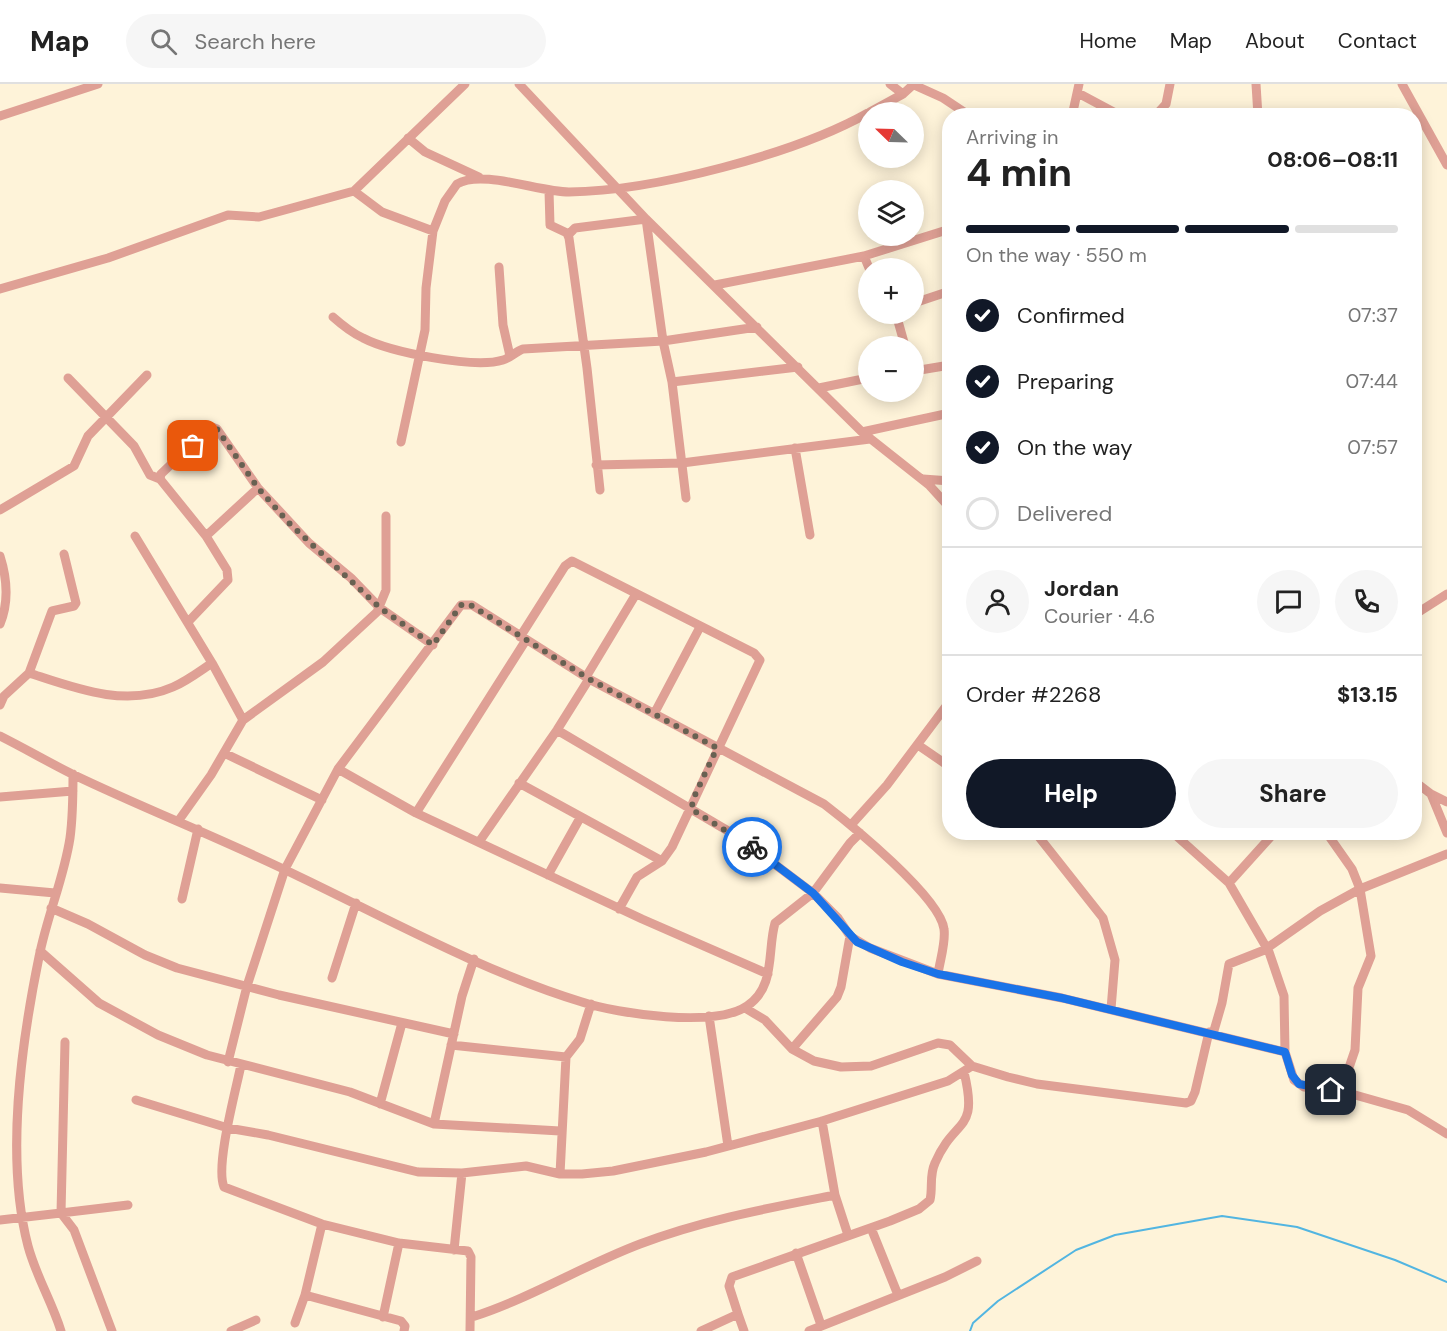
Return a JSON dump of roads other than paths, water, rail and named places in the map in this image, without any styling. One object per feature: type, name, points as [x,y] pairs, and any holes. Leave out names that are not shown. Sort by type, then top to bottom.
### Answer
[{"type":"street","points":[[0,116],[98,84]]},
{"type":"street","points":[[0,289],[108,258],[228,215],[259,217],[354,190],[465,84]]},
{"type":"street","points":[[519,84],[614,188],[819,387],[862,432],[920,478],[942,500]]},
{"type":"street","points":[[890,84],[903,94]]},
{"type":"street","points":[[889,102],[914,84],[958,108]]},
{"type":"street","points":[[1162,108],[1166,104],[1170,84]]},
{"type":"street","points":[[1256,84],[1258,108]]},
{"type":"street","points":[[1402,84],[1415,108]]},
{"type":"street","points":[[1074,108],[1079,89],[1109,108]]},
{"type":"street","points":[[408,138],[431,155],[481,178],[549,191],[614,188],[730,165],[846,126],[858,119]]},
{"type":"street","points":[[1422,120],[1447,165]]},
{"type":"street","points":[[402,442],[425,330],[426,288],[433,231],[445,201],[457,184],[481,178]]},
{"type":"street","points":[[354,190],[382,212],[433,231]]},
{"type":"street","points":[[549,191],[550,225],[568,235]]},
{"type":"street","points":[[568,235],[575,228],[646,219]]},
{"type":"street","points":[[646,219],[663,341],[672,382],[686,498]]},
{"type":"street","points":[[715,285],[864,256],[942,232]]},
{"type":"street","points":[[568,235],[584,346],[600,490]]},
{"type":"street","points":[[499,267],[503,325],[510,356]]},
{"type":"street","points":[[924,300],[942,294]]},
{"type":"street","points":[[333,317],[364,339],[420,356],[493,361],[523,349],[663,341],[757,327]]},
{"type":"street","points":[[924,369],[942,366]]},
{"type":"street","points":[[672,382],[798,367]]},
{"type":"street","points":[[0,510],[74,466],[82,444],[147,375]]},
{"type":"street","points":[[68,378],[134,446],[150,475],[160,479],[206,536],[227,570],[228,580],[188,622]]},
{"type":"street","points":[[819,387],[858,380]]},
{"type":"street","points":[[862,432],[942,415]]},
{"type":"street","points":[[160,479],[161,474],[207,431],[215,427],[258,488],[303,537],[380,608],[433,645]]},
{"type":"street","points":[[596,465],[682,463],[870,439]]},
{"type":"street","points":[[795,448],[810,535]]},
{"type":"street","points":[[920,478],[942,480]]},
{"type":"street","points":[[206,536],[258,488]]},
{"type":"street","points":[[179,820],[243,720],[323,662],[380,608],[386,590],[386,516]]},
{"type":"street","points":[[135,536],[188,622],[243,720]]},
{"type":"street","points":[[0,705],[4,696],[29,673],[51,613],[76,603],[64,555]]},
{"type":"street","points":[[0,556],[5,572],[0,624]]},
{"type":"street","points":[[416,813],[570,562],[754,653],[760,660],[695,795],[691,809],[662,861],[637,877],[619,909]]},
{"type":"street","points":[[479,842],[557,730],[636,594]]},
{"type":"street","points":[[1422,610],[1447,594]]},
{"type":"street","points":[[228,1062],[247,986],[285,869],[338,769],[461,605],[466,604],[472,605],[588,678],[824,804],[851,825],[907,878],[939,916],[944,928],[938,974]]},
{"type":"street","points":[[654,714],[700,627]]},
{"type":"street","points":[[29,673],[96,693],[126,697],[175,687],[212,663]]},
{"type":"street","points":[[851,825],[887,786],[942,712]]},
{"type":"street","points":[[557,730],[740,838],[813,893],[838,918],[850,936],[870,948],[938,974],[1111,1009],[1285,1052]]},
{"type":"street","points":[[0,736],[73,774],[179,820],[474,959],[591,1004],[657,1017],[709,1016],[745,1008],[757,998],[768,974],[775,923],[813,893],[850,843],[860,834]]},
{"type":"street","points":[[918,745],[942,761]]},
{"type":"street","points":[[224,753],[322,800]]},
{"type":"street","points":[[338,769],[416,813],[619,909],[768,974]]},
{"type":"street","points":[[61,1331],[34,1264],[22,1219],[19,1176],[20,1071],[40,951],[70,839],[73,774]]},
{"type":"street","points":[[519,783],[662,861]]},
{"type":"street","points":[[1422,787],[1447,802]]},
{"type":"street","points":[[0,797],[73,791]]},
{"type":"street","points":[[1431,794],[1447,833]]},
{"type":"street","points":[[548,875],[580,818]]},
{"type":"street","points":[[182,898],[198,829]]},
{"type":"street","points":[[1041,840],[1103,918],[1115,960],[1111,1009]]},
{"type":"street","points":[[1181,840],[1229,883],[1267,948],[1284,996],[1285,1052],[1292,1075],[1299,1084],[1312,1089],[1341,1091],[1408,1110],[1447,1134]]},
{"type":"street","points":[[1229,883],[1268,840]]},
{"type":"street","points":[[1332,840],[1352,869],[1360,889],[1371,956],[1358,988],[1353,1063],[1341,1091]]},
{"type":"street","points":[[136,1100],[228,1128],[268,1135],[418,1172],[462,1173],[526,1167],[560,1174],[613,1171],[728,1146],[894,1100],[968,1069],[1037,1084],[1188,1103],[1195,1092],[1211,1033],[1222,1003],[1229,964],[1267,948],[1320,911],[1360,889],[1447,854]]},
{"type":"street","points":[[0,888],[55,893]]},
{"type":"street","points":[[332,978],[356,903]]},
{"type":"street","points":[[51,908],[88,924],[145,955],[177,968],[454,1034]]},
{"type":"street","points":[[792,1049],[837,997],[841,987],[850,936]]},
{"type":"street","points":[[40,951],[81,989],[121,1016],[158,1035],[228,1062],[350,1092],[434,1124],[560,1131]]},
{"type":"street","points":[[434,1124],[462,996],[474,959]]},
{"type":"street","points":[[560,1174],[560,1131],[566,1057],[580,1039],[591,1004]]},
{"type":"street","points":[[744,1331],[729,1286],[732,1277],[919,1209],[930,1200],[934,1166],[948,1138],[968,1117],[970,1107],[968,1069],[950,1045],[938,1042],[871,1066],[841,1067],[814,1061],[792,1049],[765,1020],[745,1008]]},
{"type":"street","points":[[709,1016],[728,1146]]},
{"type":"street","points":[[380,1104],[402,1023]]},
{"type":"street","points":[[65,1042],[60,1160],[61,1213],[74,1230],[112,1331]]},
{"type":"street","points":[[452,1045],[566,1057]]},
{"type":"street","points":[[241,1065],[228,1128],[222,1174],[224,1187],[322,1224],[399,1243],[468,1251],[471,1257],[472,1317],[470,1331]]},
{"type":"street","points":[[822,1121],[835,1195],[848,1235]]},
{"type":"street","points":[[1437,1129],[1447,1124]]},
{"type":"street","points":[[454,1250],[462,1173]]},
{"type":"street","points":[[472,1317],[512,1304],[638,1245],[686,1228],[835,1195]]},
{"type":"street","points":[[0,1220],[128,1205]]},
{"type":"street","points":[[294,1323],[306,1295],[322,1224]]},
{"type":"street","points":[[871,1228],[898,1295]]},
{"type":"street","points":[[383,1317],[399,1243]]},
{"type":"street","points":[[796,1253],[821,1325]]},
{"type":"street","points":[[809,1331],[977,1261]]},
{"type":"street","points":[[306,1295],[401,1321],[405,1326],[404,1331]]},
{"type":"street","points":[[701,1331],[738,1314]]},
{"type":"street","points":[[231,1331],[256,1320]]},
{"type":"waterway","points":[[970,1331],[973,1323],[998,1301],[1076,1250],[1115,1235],[1222,1216],[1297,1227],[1395,1260],[1447,1282]]}]
